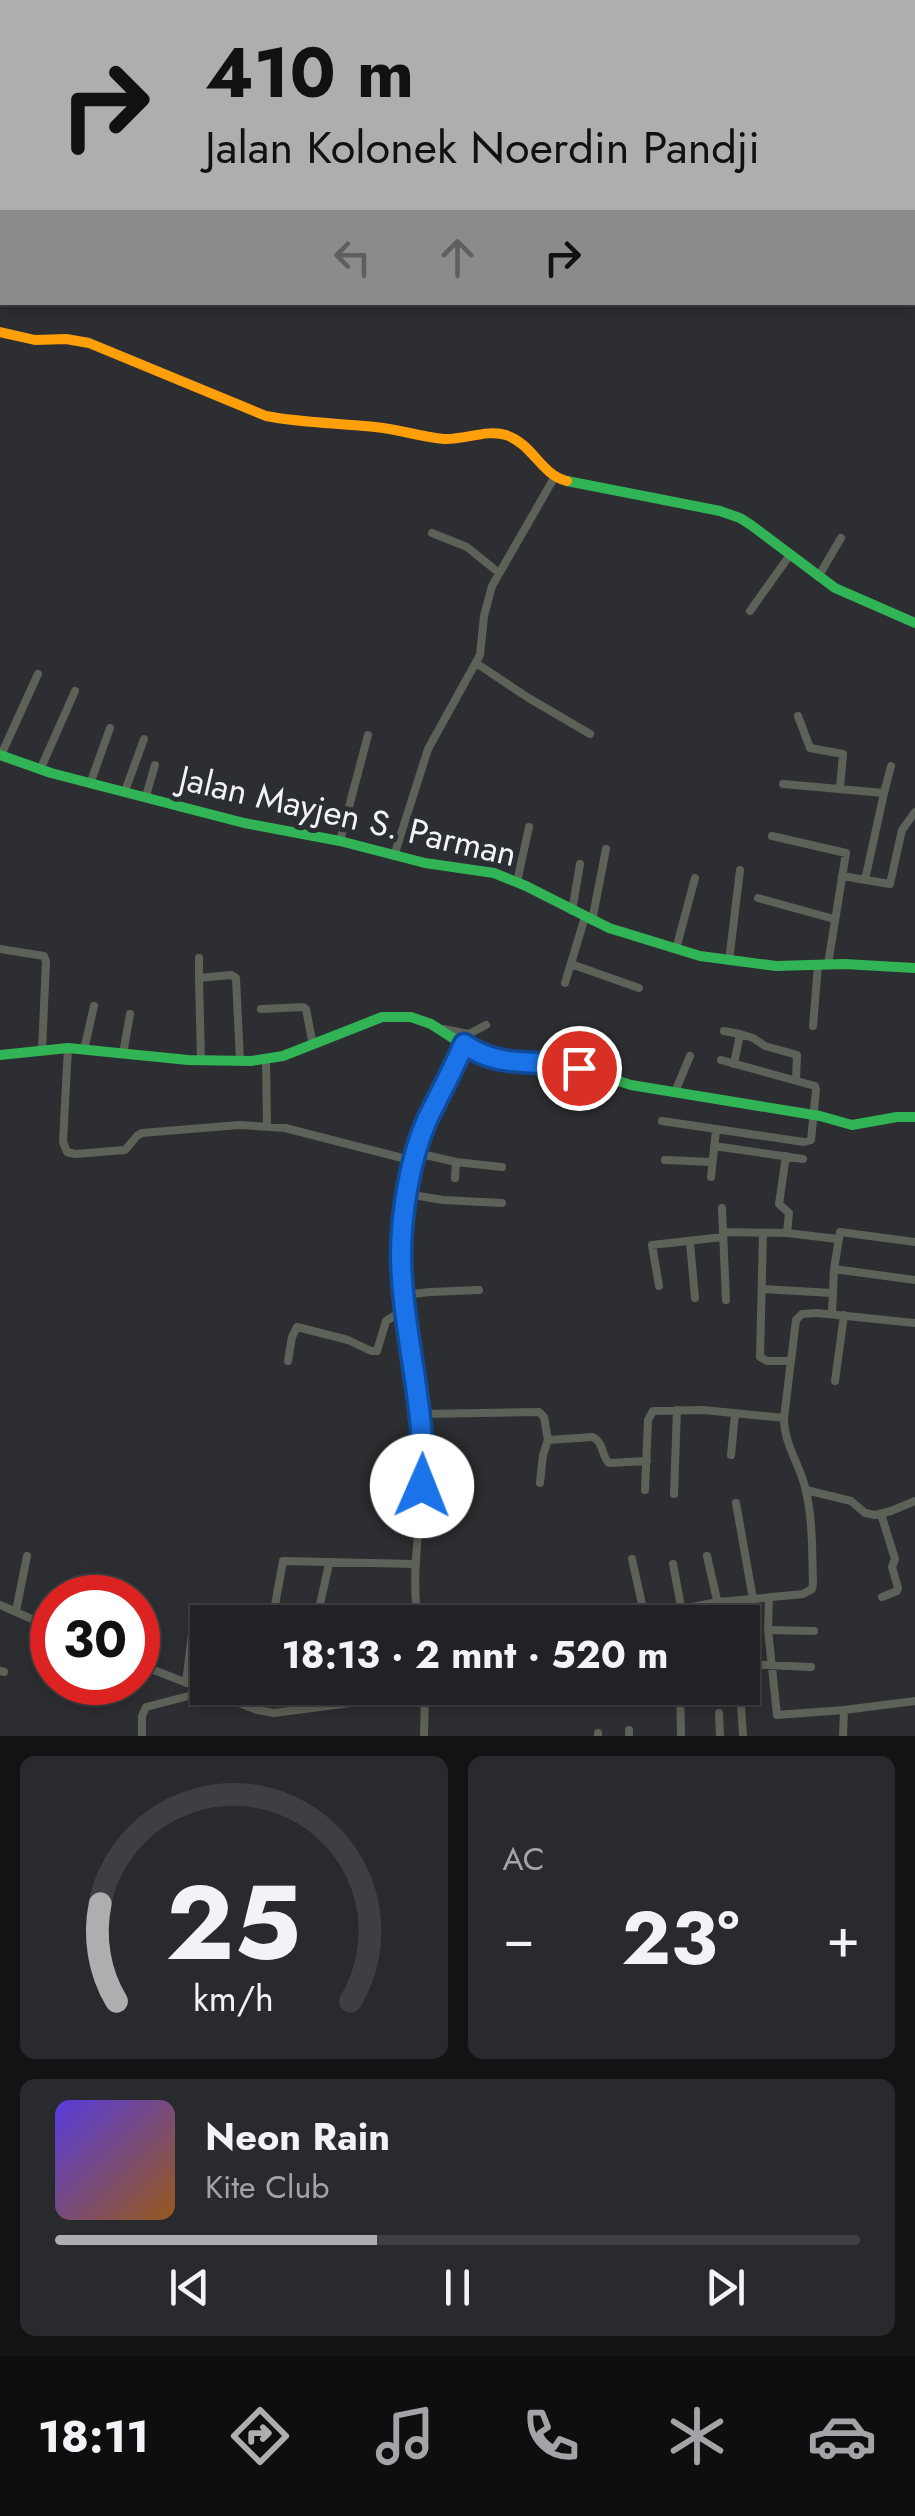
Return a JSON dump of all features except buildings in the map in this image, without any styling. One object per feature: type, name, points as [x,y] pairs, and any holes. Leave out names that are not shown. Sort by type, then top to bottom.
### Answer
[{"type":"street","points":[[0,332],[35,340],[89,343],[279,419],[376,427],[447,439],[506,434],[527,448],[554,478],[730,514],[836,588],[915,623]]},
{"type":"street","points":[[394,856],[428,749],[480,655],[486,603],[554,478]]},
{"type":"street","points":[[432,533],[467,546],[499,573]]},
{"type":"street","points":[[818,577],[841,538]]},
{"type":"street","points":[[750,611],[790,555]]},
{"type":"street","points":[[476,664],[590,734]]},
{"type":"street","points":[[0,755],[38,674]]},
{"type":"street","points":[[40,770],[75,691]]},
{"type":"street","points":[[798,716],[810,748],[843,754],[840,788]]},
{"type":"street","points":[[90,784],[110,728]]},
{"type":"street","points":[[340,841],[368,735]]},
{"type":"street","points":[[124,791],[144,739]]},
{"type":"street","name":"Jalan Mayjen S. Parman","points":[[0,755],[40,770],[244,824],[340,841],[442,866],[482,870],[517,882],[588,919],[676,949],[729,962],[915,968]]},
{"type":"street","points":[[146,796],[155,765]]},
{"type":"street","points":[[865,880],[890,766]]},
{"type":"street","points":[[783,784],[884,793]]},
{"type":"street","points":[[842,876],[890,884],[902,830],[915,812]]},
{"type":"street","points":[[517,882],[529,827]]},
{"type":"street","points":[[772,836],[844,852],[846,858],[813,1026]]},
{"type":"street","points":[[565,983],[588,919],[606,848]]},
{"type":"street","points":[[572,911],[580,864]]},
{"type":"street","points":[[729,962],[740,870]]},
{"type":"street","points":[[676,949],[694,878]]},
{"type":"street","points":[[758,898],[834,919]]},
{"type":"street","points":[[0,949],[44,956],[42,1050]]},
{"type":"street","points":[[198,958],[201,1060]]},
{"type":"street","points":[[571,964],[640,988]]},
{"type":"street","points":[[199,978],[236,978],[240,1061]]},
{"type":"street","points":[[84,1050],[94,1006]]},
{"type":"street","points":[[261,1009],[304,1007],[313,1045]]},
{"type":"street","points":[[123,1055],[130,1014]]},
{"type":"street","points":[[0,1055],[68,1048],[240,1061],[284,1056],[382,1017],[410,1017],[495,1060],[566,1064],[618,1082],[860,1125],[884,1118],[915,1117]]},
{"type":"street","points":[[438,1028],[469,1034],[486,1025]]},
{"type":"street","points":[[724,1031],[797,1055],[796,1080]]},
{"type":"street","points":[[734,1064],[740,1034]]},
{"type":"street","points":[[417,1605],[421,1414],[406,1316],[402,1234],[416,1157],[427,1122],[464,1044]]},
{"type":"street","points":[[68,1048],[62,1142],[67,1152],[125,1150],[142,1134],[267,1126],[302,1130],[416,1157],[502,1167]]},
{"type":"street","points":[[675,1092],[690,1056]]},
{"type":"street","points":[[266,1058],[267,1126]]},
{"type":"street","points":[[662,1121],[809,1142],[815,1086],[721,1060]]},
{"type":"street","points":[[711,1177],[716,1130]]},
{"type":"street","points":[[714,1146],[803,1159]]},
{"type":"street","points":[[786,1156],[779,1204],[789,1213],[788,1233]]},
{"type":"street","points":[[665,1160],[712,1162]]},
{"type":"street","points":[[455,1178],[456,1162]]},
{"type":"street","points":[[408,1194],[502,1203]]},
{"type":"street","points":[[722,1208],[726,1300]]},
{"type":"street","points":[[763,1232],[760,1357],[791,1362]]},
{"type":"street","points":[[659,1286],[652,1245],[763,1232],[838,1239]]},
{"type":"street","points":[[832,1313],[839,1234],[915,1242]]},
{"type":"street","points":[[690,1242],[695,1298]]},
{"type":"street","points":[[834,1268],[915,1280]]},
{"type":"street","points":[[762,1289],[832,1293]]},
{"type":"street","points":[[404,1295],[479,1290]]},
{"type":"street","points":[[702,1605],[803,1594],[813,1586],[806,1490],[784,1434],[798,1316],[817,1312],[915,1323]]},
{"type":"street","points":[[835,1381],[844,1315]]},
{"type":"street","points":[[288,1361],[298,1326],[377,1351],[386,1321],[406,1316]]},
{"type":"street","points":[[645,1490],[650,1414],[657,1410],[784,1418]]},
{"type":"street","points":[[674,1494],[677,1410]]},
{"type":"street","points":[[421,1414],[539,1412],[548,1440],[540,1483]]},
{"type":"street","points":[[731,1455],[734,1414]]},
{"type":"street","points":[[548,1440],[593,1437],[609,1463],[647,1461]]},
{"type":"street","points":[[806,1490],[851,1501],[865,1513],[880,1514],[915,1500]]},
{"type":"street","points":[[736,1503],[753,1598]]},
{"type":"street","points":[[880,1514],[895,1559],[892,1567],[898,1588],[882,1597]]},
{"type":"street","points":[[16,1611],[27,1556]]},
{"type":"street","points":[[706,1556],[719,1605]]},
{"type":"street","points":[[632,1559],[642,1605]]},
{"type":"street","points":[[275,1605],[284,1562],[416,1564]]},
{"type":"street","points":[[320,1605],[329,1564]]},
{"type":"street","points":[[673,1564],[680,1605]]},
{"type":"street","points":[[769,1598],[768,1630],[777,1714],[915,1702]]},
{"type":"street","points":[[0,1605],[30,1618]]},
{"type":"street","points":[[768,1630],[814,1631]]},
{"type":"street","points":[[186,1683],[190,1650]]},
{"type":"street","points":[[760,1665],[810,1668]]},
{"type":"street","points":[[160,1673],[190,1684]]},
{"type":"street","points":[[142,1736],[146,1707],[190,1695]]},
{"type":"street","points":[[245,1705],[257,1710],[294,1712],[336,1705]]},
{"type":"street","points":[[257,1710],[258,1705]]},
{"type":"street","points":[[424,1736],[425,1705]]},
{"type":"street","points":[[680,1705],[681,1736]]},
{"type":"street","points":[[741,1705],[744,1736]]},
{"type":"street","points":[[843,1736],[844,1710]]},
{"type":"street","points":[[719,1713],[720,1736]]},
{"type":"traffic: fast","points":[[567,481],[740,518],[835,588],[915,623]]},
{"type":"traffic: fast","points":[[0,755],[51,773],[244,823],[340,841],[425,863],[494,873],[609,928],[700,956],[776,966],[915,968]]},
{"type":"traffic: fast","points":[[0,1055],[68,1048],[188,1060],[251,1061],[283,1056],[382,1017],[411,1017],[495,1060],[566,1064],[631,1085],[820,1116],[852,1125],[915,1117]]},
{"type":"traffic: slow","points":[[0,332],[35,340],[89,343],[266,416],[384,428],[444,439],[506,435],[523,445],[550,473],[567,481]]},
{"type":"route","points":[[422,1486],[421,1414],[408,1337],[401,1257],[408,1194],[427,1122],[464,1044],[495,1060],[579,1068]]}]
